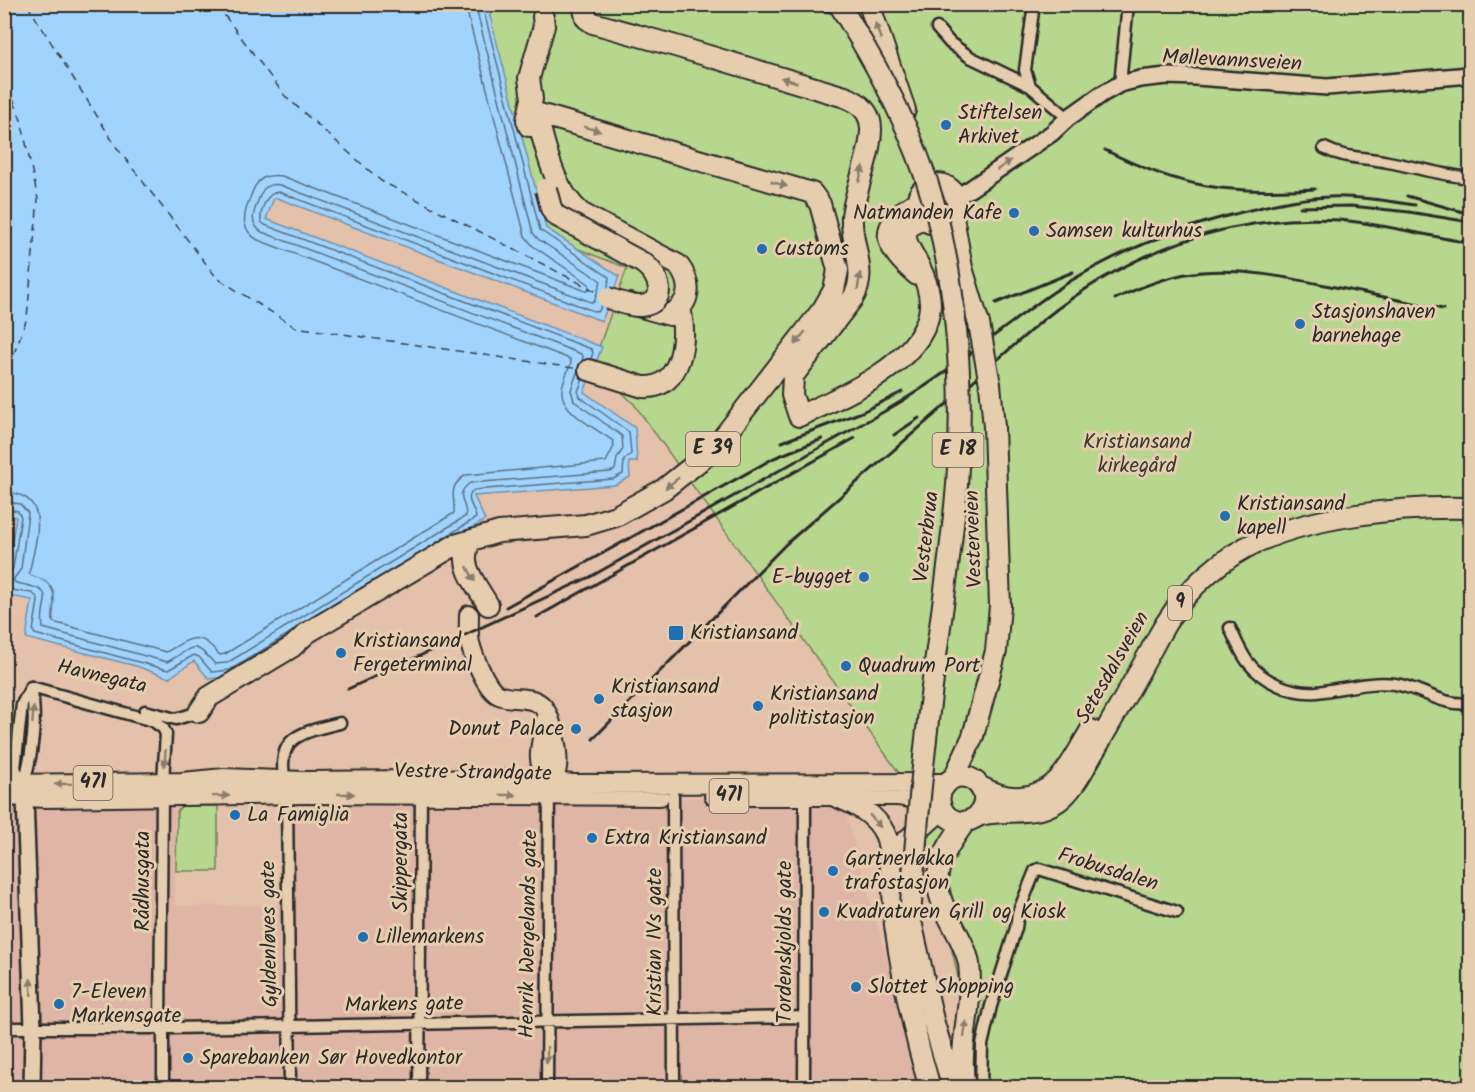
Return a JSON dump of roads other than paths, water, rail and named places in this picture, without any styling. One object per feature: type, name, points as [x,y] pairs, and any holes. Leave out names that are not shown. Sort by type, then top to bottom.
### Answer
[{"type":"highway","name":"Vesterbrua","points":[[840,4],[884,83],[920,162],[942,237],[956,324],[959,409],[957,483],[920,786],[910,917]]},
{"type":"highway","points":[[851,4],[931,206]]},
{"type":"highway","points":[[868,4],[928,174],[931,206]]},
{"type":"highway","points":[[584,9],[586,18],[593,23],[845,97],[863,108],[868,115],[872,131],[854,207],[852,231],[859,265],[860,284],[853,298],[793,376],[792,395],[799,416],[862,385],[885,370],[911,348],[924,330],[930,306],[926,283],[891,250],[890,229],[894,219],[902,211],[931,206],[947,187],[956,197]]},
{"type":"highway","points":[[533,110],[527,120],[551,208],[555,215],[643,263],[658,281],[658,293],[644,306],[608,298],[661,314],[670,315],[680,310],[686,298],[688,285],[685,274],[678,265],[581,213],[571,204],[556,179],[533,110],[523,102],[520,90],[520,78],[536,23],[543,11]]},
{"type":"highway","name":"E 39","points":[[199,712],[209,697],[292,647],[308,633],[455,545],[499,532],[586,525],[616,516],[664,489],[707,455],[721,440],[823,309],[834,290],[838,270],[820,204],[812,193],[533,110]]},
{"type":"highway","name":"Vesterveien","points":[[931,206],[962,268],[979,324],[990,384],[994,427],[1000,606],[996,651],[973,736],[950,781]]},
{"type":"highway","points":[[590,370],[643,387],[651,387],[665,381],[673,374],[678,362],[684,328],[680,310]]},
{"type":"highway","name":"Setesdalsveien","points":[[978,784],[994,794],[1014,798],[1041,793],[1057,783],[1126,676],[1161,608],[1189,575],[1234,541],[1268,525],[1319,511],[1414,496],[1470,494]]},
{"type":"highway","name":"Setesdalsveien","points":[[971,819],[1001,812],[1040,809],[1063,797],[1086,764],[1176,608],[1208,574],[1236,554],[1274,535],[1341,518],[1407,509],[1470,508]]},
{"type":"highway","points":[[470,542],[465,554],[465,562],[488,605]]},
{"type":"highway","name":"Vesterveien","points":[[973,736],[978,784]]},
{"type":"highway","points":[[950,781],[962,777],[978,784]]},
{"type":"highway","name":"E 18","points":[[941,806],[940,792],[950,781]]},
{"type":"highway","name":"E 18","points":[[965,1088],[962,1074],[962,1048],[969,964],[942,900],[938,886],[938,873],[947,849],[984,802],[978,784]]},
{"type":"highway","points":[[835,796],[858,806],[881,827],[887,837],[892,903],[908,1003],[930,1088]]},
{"type":"highway","points":[[890,866],[903,844],[941,806],[951,819],[971,819]]},
{"type":"highway","name":"E 18","points":[[910,917],[911,972],[914,993],[921,1032],[937,1088]]},
{"type":"highway","name":"E 18","points":[[910,917],[933,1020],[953,1088]]},
{"type":"main road","name":"Møllevannsveien","points":[[956,197],[1120,84],[1140,79],[1167,75],[1327,87],[1470,75]]},
{"type":"main road","name":"Vestre Strandgate","points":[[469,615],[470,645],[492,690],[500,696],[540,703],[547,714],[539,758],[541,771],[549,789]]},
{"type":"main road","name":"Vestre Strandgate","points":[[549,789],[573,784],[950,781]]},
{"type":"main road","name":"Vestre Strandgate","points":[[4,796],[17,789],[286,787],[549,789],[673,796],[898,796],[927,800],[941,806]]},
{"type":"main road","points":[[17,789],[33,1028],[32,1088]]},
{"type":"street","points":[[821,4],[830,6],[840,4]]},
{"type":"street","points":[[1030,86],[1025,70],[1034,4]]},
{"type":"street","points":[[1120,84],[1128,4]]},
{"type":"street","points":[[937,28],[950,43],[1030,86],[1068,118]]},
{"type":"street","points":[[1324,148],[1352,158],[1385,161],[1470,178]]},
{"type":"street","points":[[1230,628],[1249,663],[1275,683],[1292,690],[1317,692],[1354,685],[1393,684],[1447,702],[1460,705],[1470,703]]},
{"type":"street","points":[[17,789],[28,769],[35,708],[31,687]]},
{"type":"street","name":"Havnegata","points":[[31,687],[57,689],[176,719],[199,712]]},
{"type":"street","name":"Havnegata","points":[[31,687],[153,721],[163,728],[166,734]]},
{"type":"street","name":"Gyldenløves gate","points":[[290,1088],[291,1026],[286,787],[283,758],[285,748],[290,741],[308,730],[340,723]]},
{"type":"street","name":"Rådhusgata","points":[[163,1088],[161,996],[163,789],[166,734]]},
{"type":"street","name":"Skippergata","points":[[419,1088],[421,788]]},
{"type":"street","name":"Henrik Wergelands gate","points":[[547,1088],[549,789]]},
{"type":"street","name":"Kristian IVs gate","points":[[673,796],[674,1088]]},
{"type":"street","name":"Tordenskjolds gate","points":[[804,1088],[805,796]]},
{"type":"street","name":"Frobusdalen","points":[[981,1088],[982,1045],[991,1006],[1016,928],[1018,913],[1030,878],[1035,871],[1039,869],[1177,912]]},
{"type":"street","name":"Markens gate","points":[[4,1028],[162,1028],[804,1017]]},
{"type":"water","points":[[4,5],[487,5],[546,228],[619,276],[602,321],[277,198],[274,198],[266,219],[602,347],[584,392],[635,428],[637,462],[629,462],[630,477],[615,485],[474,496],[485,520],[232,676],[209,679],[194,661],[169,678],[136,666],[26,638],[32,600],[4,595],[16,517],[4,514]]},
{"type":"railway","points":[[1105,150],[1158,173],[1207,186],[1257,190],[1315,189]]},
{"type":"railway","points":[[1407,196],[1470,214]]},
{"type":"railway","points":[[348,689],[590,577],[907,398],[1052,293],[1093,268],[1136,247],[1204,223],[1290,201],[1340,197],[1415,205]]},
{"type":"railway","points":[[1300,207],[1351,206],[1470,222]]},
{"type":"railway","points":[[593,739],[786,544],[1043,320],[1075,296],[1109,275],[1182,242],[1259,223],[1298,219],[1356,222],[1470,243]]},
{"type":"railway","points":[[1115,299],[1168,278],[1218,271],[1295,279],[1443,309]]},
{"type":"railway","points":[[996,303],[1073,272]]},
{"type":"railway","points":[[782,442],[862,412],[902,392]]},
{"type":"railway","points":[[894,435],[919,418]]},
{"type":"railway","points":[[537,617],[855,438]]},
{"type":"railway","points":[[506,607],[774,458],[822,439]]},
{"type":"place","name":"Stiftelsen Arkivet","points":[[946,125]]},
{"type":"place","name":"Natmanden Kafe","points":[[1014,213]]},
{"type":"place","name":"Samsen kulturhus","points":[[1034,231]]},
{"type":"place","name":"Customs","points":[[762,249]]},
{"type":"place","name":"Stasjonshaven barnehage","points":[[1300,324]]},
{"type":"place","name":"Kristiansand kapell","points":[[1225,516]]},
{"type":"place","name":"E-bygget","points":[[864,577]]},
{"type":"place","name":"Kristiansand","points":[[676,633]]},
{"type":"place","name":"Kristiansand Fergeterminal","points":[[341,653]]},
{"type":"place","name":"Quadrum Port","points":[[846,666]]},
{"type":"place","name":"Kristiansand stasjon","points":[[599,699]]},
{"type":"place","name":"Kristiansand politistasjon","points":[[758,706]]},
{"type":"place","name":"Donut Palace","points":[[576,729]]},
{"type":"place","name":"La Famiglia","points":[[235,815]]},
{"type":"place","name":"Extra Kristiansand","points":[[592,838]]},
{"type":"place","name":"Gartnerløkka trafostasjon","points":[[833,871]]},
{"type":"place","name":"Kvadraturen Grill og Kiosk","points":[[824,912]]},
{"type":"place","name":"Lillemarkens","points":[[363,937]]},
{"type":"place","name":"Slottet Shopping","points":[[856,987]]},
{"type":"place","name":"7-Eleven Markensgate","points":[[59,1004]]},
{"type":"place","name":"Sparebanken Sør Hovedkontor","points":[[188,1058]]},
{"type":"park label","name":"Kristiansand kirkegård","points":[[1137,454]]}]
